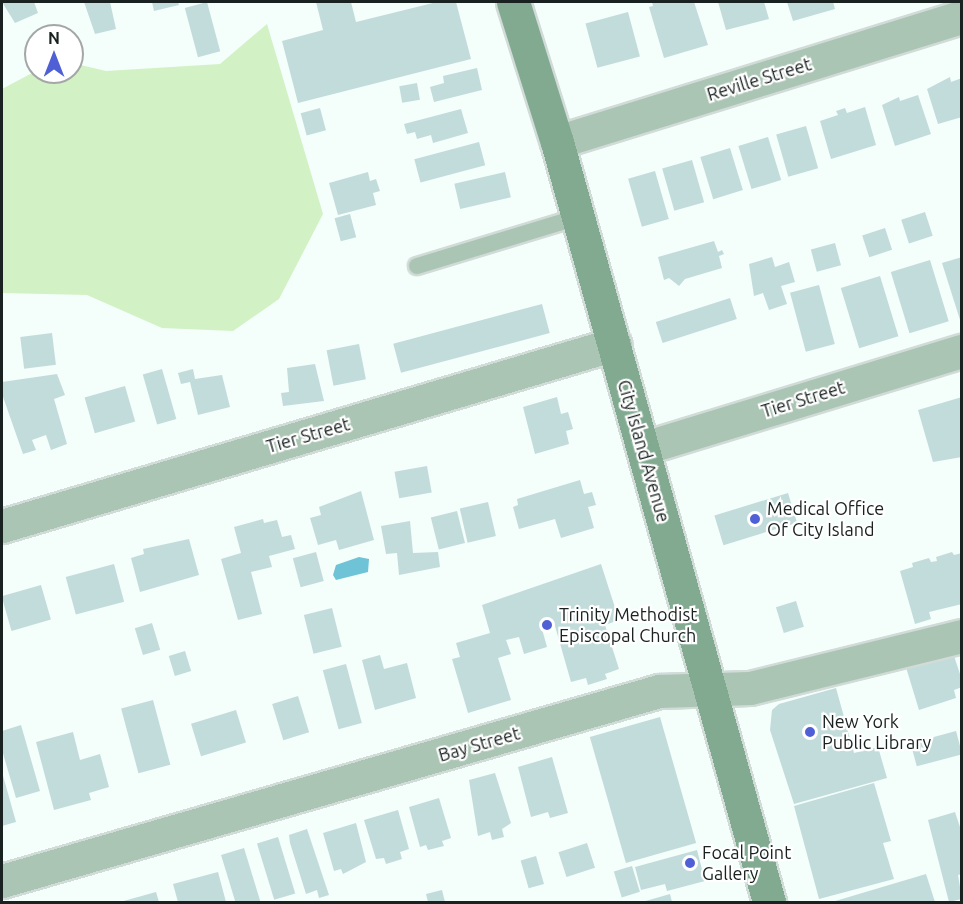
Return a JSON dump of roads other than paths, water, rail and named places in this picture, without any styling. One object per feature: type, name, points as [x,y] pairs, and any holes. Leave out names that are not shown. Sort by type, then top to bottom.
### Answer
[{"type":"main road","name":"City Island Avenue","points":[[513,2],[557,142],[615,344],[770,903]]},
{"type":"street","name":"Reville Street","points":[[557,142],[962,17]]},
{"type":"street","name":"Tier Street","points":[[2,526],[615,344]]},
{"type":"street","name":"Tier Street","points":[[644,448],[962,351]]},
{"type":"street","name":"Bay Street","points":[[2,881],[659,692],[710,687],[760,686],[962,636]]},
{"type":"lane","points":[[417,266],[578,217]]},
{"type":"water","points":[[359,557],[369,559],[368,572],[336,580],[333,575],[336,565]]},
{"type":"place","name":"Medical Office Of City Island","points":[[755,519]]},
{"type":"place","name":"Trinity Methodist Episcopal Church","points":[[547,625]]},
{"type":"place","name":"New York Public Library","points":[[810,732]]},
{"type":"place","name":"Focal Point Gallery","points":[[690,863]]}]
